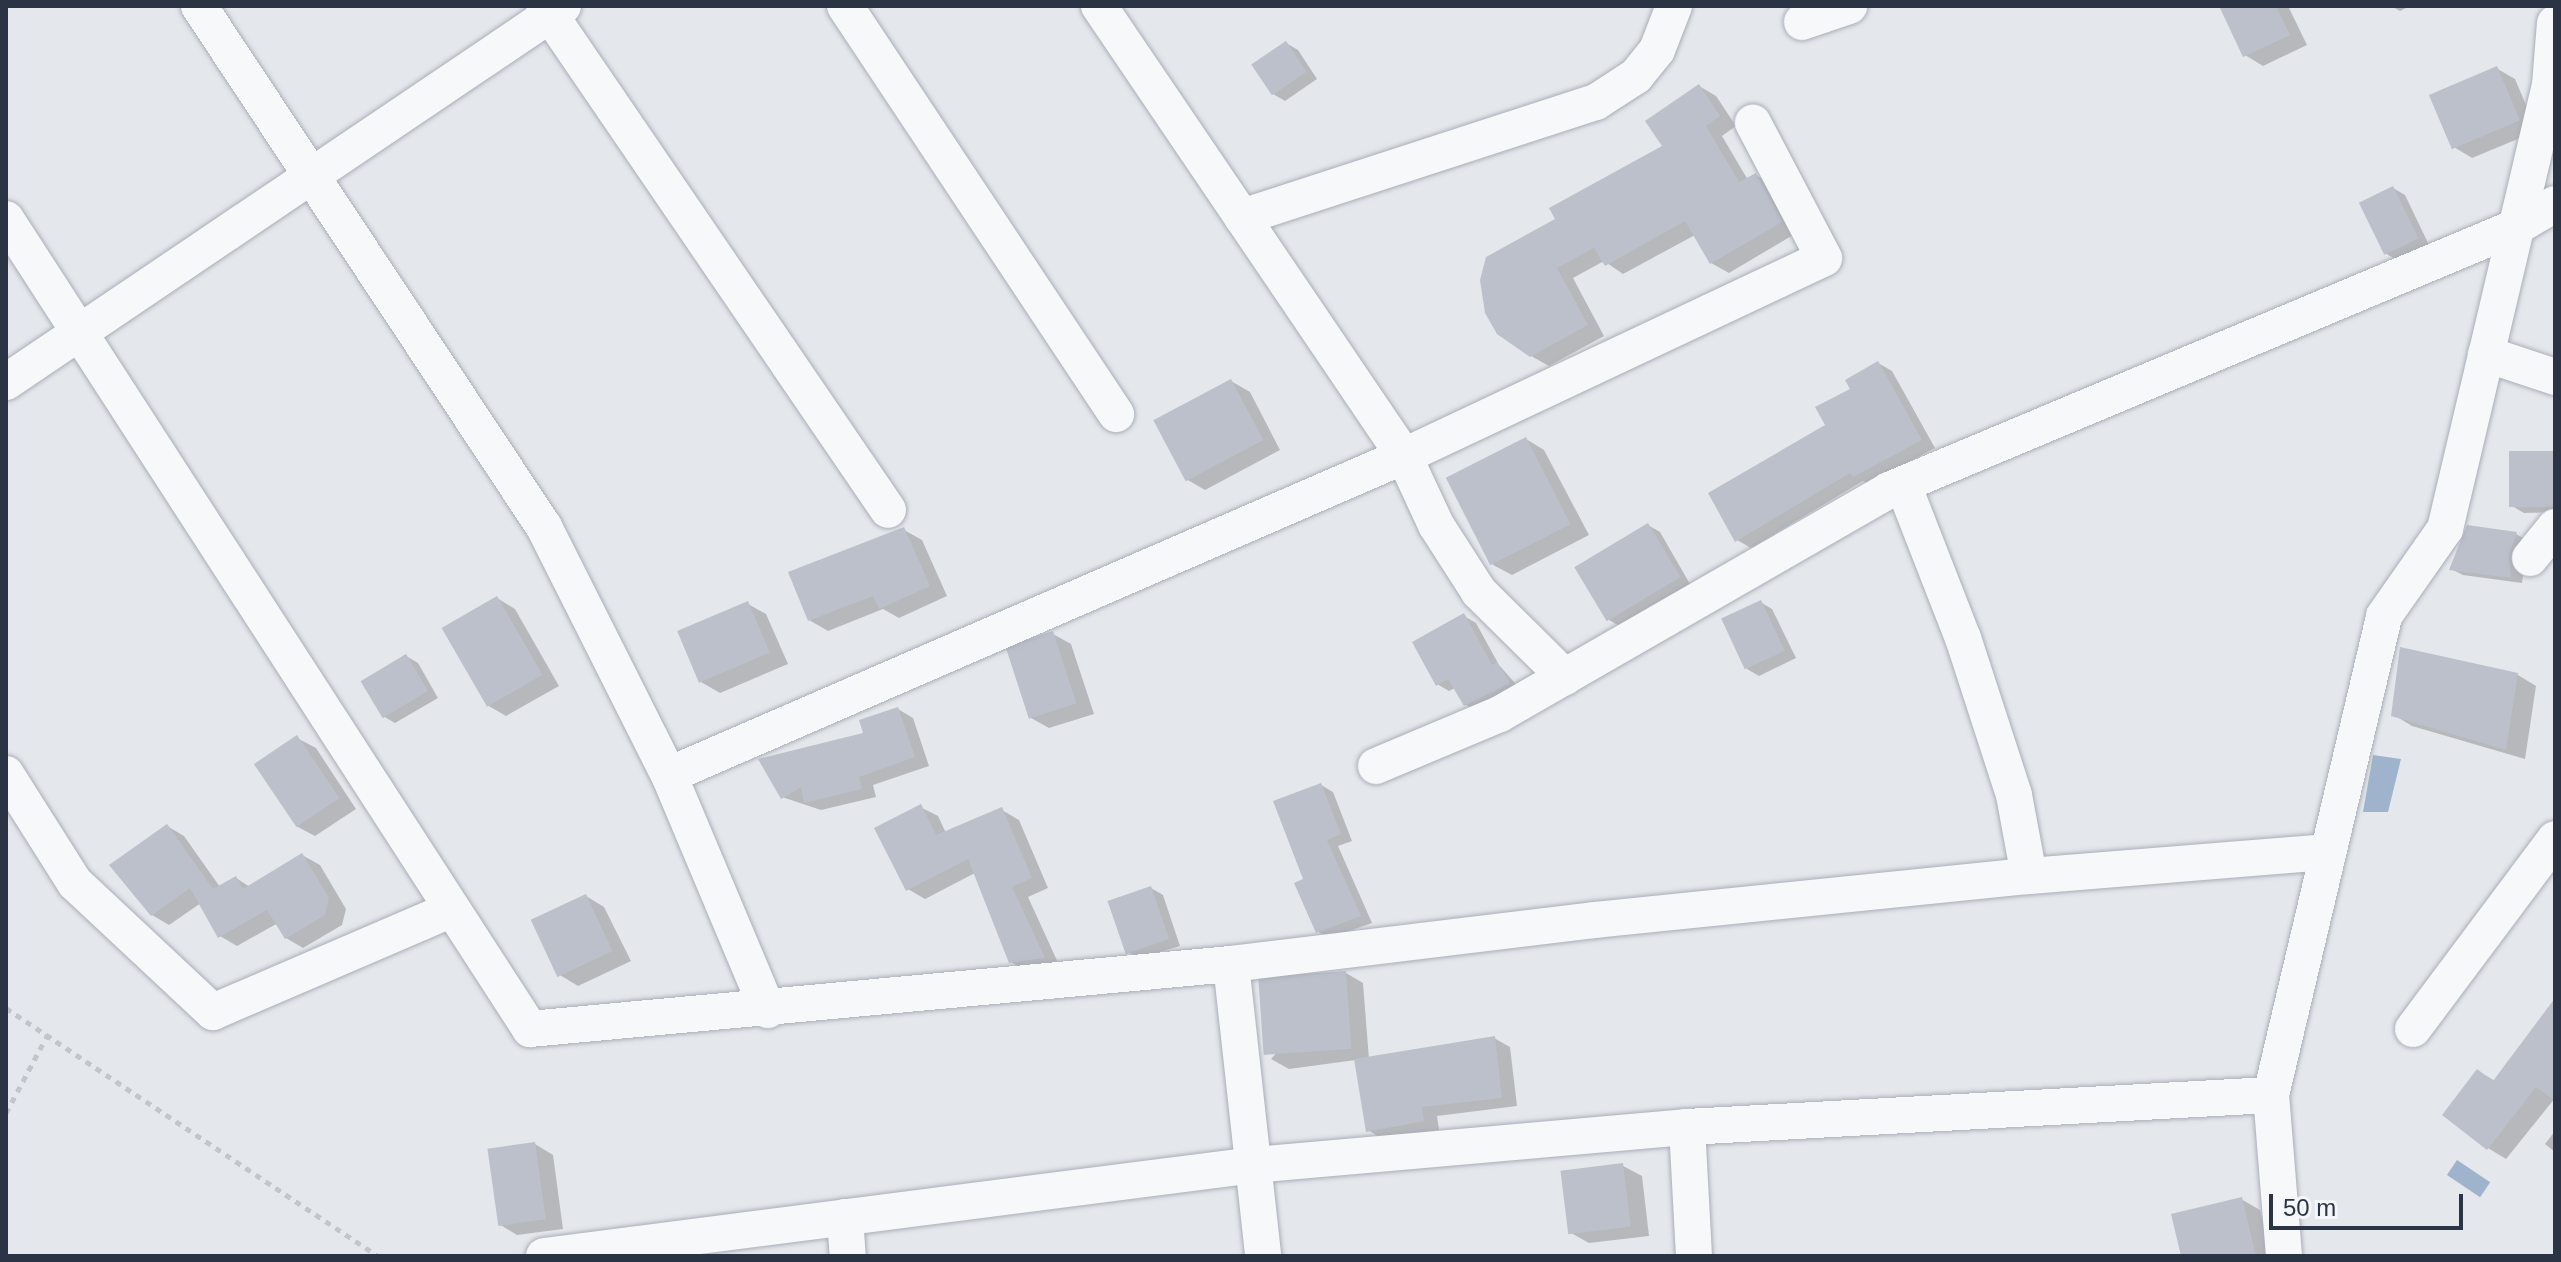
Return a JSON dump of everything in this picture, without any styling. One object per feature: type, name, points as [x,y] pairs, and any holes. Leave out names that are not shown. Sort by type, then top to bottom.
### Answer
[{"type":"street","points":[[199,6],[314,174],[544,527],[669,775],[768,1010]]},
{"type":"street","points":[[845,6],[1116,414]]},
{"type":"street","points":[[1099,6],[1404,456],[1436,525],[1479,592],[1565,677]]},
{"type":"street","points":[[1242,217],[1596,102],[1636,76],[1657,50],[1674,6]]},
{"type":"street","points":[[1802,22],[1849,6]]},
{"type":"street","points":[[6,382],[553,9],[888,510]]},
{"type":"street","points":[[2284,1256],[2271,1095],[2384,616],[2445,529],[2550,85],[2555,23]]},
{"type":"street","points":[[669,775],[1404,456],[1824,258],[1753,123]]},
{"type":"street","points":[[1376,766],[1500,714],[1889,490],[1904,487],[2516,227],[2555,204]]},
{"type":"street","points":[[6,219],[530,1029],[768,1010],[1231,964],[1594,920],[2029,876],[2326,852]]},
{"type":"street","points":[[2486,354],[2555,377]]},
{"type":"street","points":[[1904,487],[1963,638],[2009,781],[2029,876]]},
{"type":"street","points":[[2530,558],[2555,527]]},
{"type":"street","points":[[6,774],[75,883],[213,1012],[452,909]]},
{"type":"street","points":[[2413,1029],[2555,839]]},
{"type":"street","points":[[1231,964],[1263,1256]]},
{"type":"street","points":[[544,1256],[1253,1165],[1687,1127],[2271,1095]]},
{"type":"street","points":[[1687,1127],[1694,1256]]},
{"type":"street","points":[[845,1217],[848,1256]]},
{"type":"path","points":[[6,1008],[378,1256]]},
{"type":"path","points":[[6,1113],[48,1034]]},
{"type":"water","points":[[2373,755],[2401,759],[2388,812],[2363,812]]},
{"type":"water","points":[[2457,1160],[2490,1182],[2480,1197],[2447,1175]]},
{"type":"building","points":[[2219,6],[2276,6],[2290,35],[2243,57]]},
{"type":"building","points":[[1286,41],[1307,72],[1272,95],[1251,64]]},
{"type":"building","points":[[2497,66],[2520,120],[2452,149],[2429,95]]},
{"type":"building","points":[[1699,84],[1720,116],[1706,126],[1739,182],[1756,173],[1782,222],[1710,264],[1685,221],[1605,266],[1594,248],[1557,268],[1588,325],[1530,357],[1497,334],[1485,313],[1480,280],[1486,257],[1555,219],[1549,208],[1662,146],[1645,121]]},
{"type":"building","points":[[2393,186],[2418,238],[2384,255],[2359,203]]},
{"type":"building","points":[[1878,361],[1922,440],[1853,477],[1850,473],[1735,542],[1708,493],[1825,425],[1815,407],[1850,389],[1845,380]]},
{"type":"building","points":[[1231,379],[1263,440],[1186,481],[1153,420]]},
{"type":"building","points":[[1526,437],[1570,524],[1490,565],[1446,478]]},
{"type":"building","points":[[2509,451],[2555,451],[2555,507],[2509,507]]},
{"type":"building","points":[[1648,523],[1680,577],[1607,621],[1574,567]]},
{"type":"building","points":[[2467,525],[2517,532],[2509,556],[2511,578],[2449,570]]},
{"type":"building","points":[[904,527],[930,586],[879,609],[873,596],[808,621],[788,572]]},
{"type":"building","points":[[497,596],[542,675],[487,707],[442,628]]},
{"type":"building","points":[[1761,600],[1785,651],[1745,669],[1721,619]]},
{"type":"building","points":[[748,601],[770,653],[699,683],[677,631]]},
{"type":"building","points":[[1464,613],[1492,665],[1497,662],[1510,683],[1464,706],[1448,679],[1436,686],[1412,642]]},
{"type":"building","points":[[1053,631],[1076,703],[1029,719],[1005,646]]},
{"type":"building","points":[[2400,647],[2518,673],[2506,750],[2391,716]]},
{"type":"building","points":[[406,654],[428,691],[383,718],[361,681]]},
{"type":"building","points":[[898,707],[915,757],[859,777],[862,789],[804,803],[801,787],[781,799],[758,759],[863,733],[859,720]]},
{"type":"building","points":[[297,735],[339,798],[296,827],[254,764]]},
{"type":"building","points":[[1321,783],[1341,834],[1327,840],[1361,916],[1316,933],[1294,883],[1303,879],[1273,801]]},
{"type":"building","points":[[921,804],[936,835],[1002,807],[1032,878],[1012,887],[1045,958],[1009,963],[968,859],[906,891],[874,828]]},
{"type":"building","points":[[167,824],[213,889],[236,876],[243,889],[302,853],[329,898],[325,915],[285,939],[267,910],[218,938],[190,888],[151,916],[109,865]]},
{"type":"building","points":[[1151,886],[1169,939],[1126,954],[1108,901]]},
{"type":"building","points":[[586,894],[613,951],[557,977],[531,920]]},
{"type":"building","points":[[1346,971],[1351,1049],[1264,1055],[1258,977]]},
{"type":"building","points":[[2555,998],[2555,1101],[2536,1087],[2487,1150],[2442,1115],[2477,1069],[2493,1081]]},
{"type":"building","points":[[1495,1036],[1502,1098],[1422,1107],[1424,1121],[1366,1132],[1354,1059]]},
{"type":"building","points":[[535,1142],[546,1219],[498,1226],[487,1149]]},
{"type":"building","points":[[1623,1163],[1631,1227],[1568,1234],[1560,1171]]},
{"type":"building","points":[[2242,1197],[2256,1256],[2181,1256],[2171,1214]]}]
